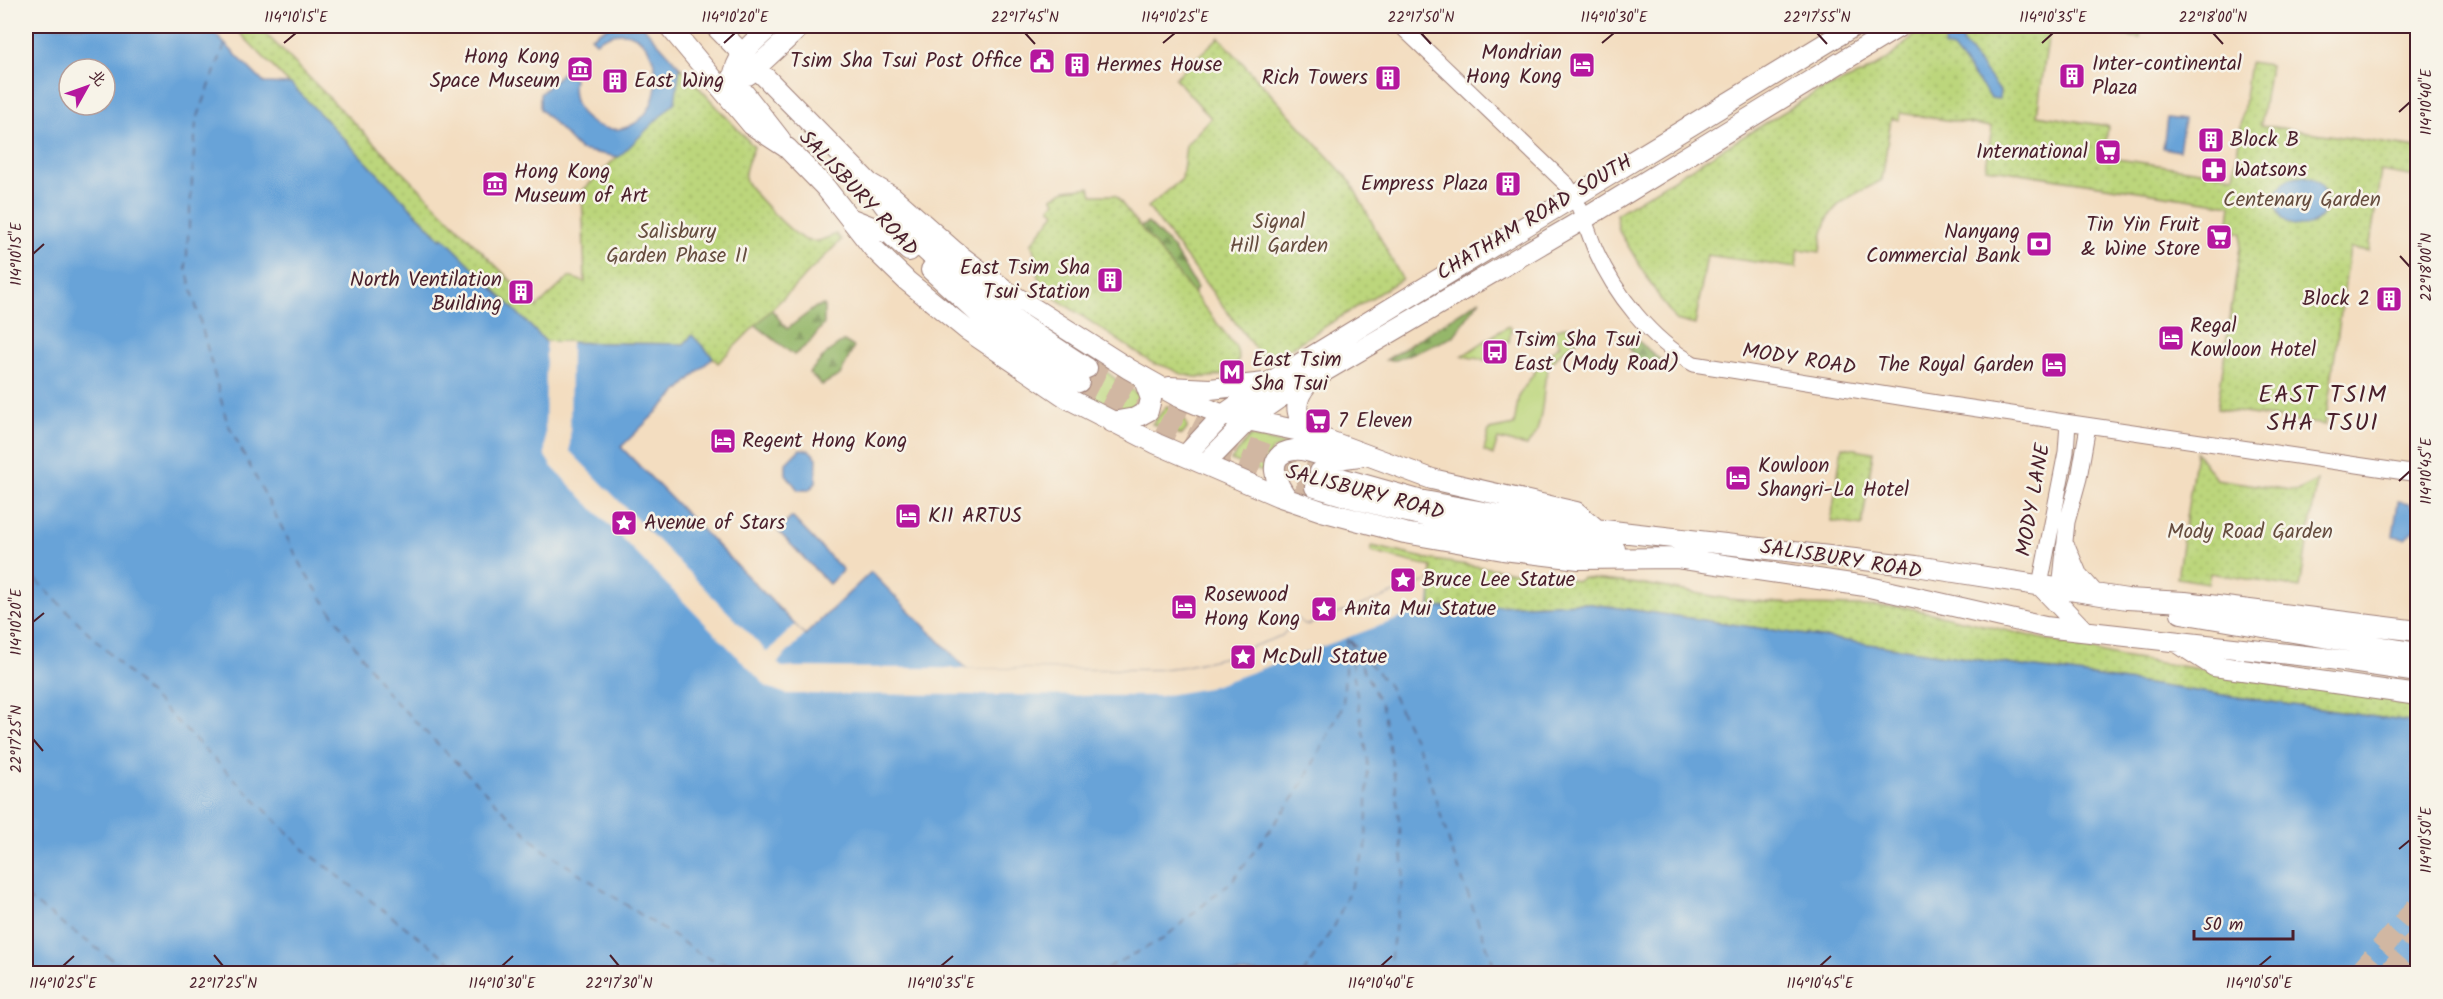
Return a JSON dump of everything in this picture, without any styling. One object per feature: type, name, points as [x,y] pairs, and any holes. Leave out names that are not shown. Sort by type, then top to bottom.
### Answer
[{"type":"main road","name":"SALISBURY ROAD","points":[[669,26],[708,72],[726,98],[752,125],[787,148],[852,219],[873,248],[895,270],[967,330],[1043,383],[1112,422],[1205,465],[1289,500],[1405,533],[1503,550],[1579,559],[1669,557],[1865,586],[2045,627],[2324,658],[2418,672]]},
{"type":"main road","name":"SALISBURY ROAD","points":[[715,26],[869,183],[893,197],[954,251],[1008,292],[1152,381],[1177,396],[1223,415],[1290,428],[1361,455],[1477,491],[1576,512],[1594,527],[1864,562],[1916,566],[2093,593],[2224,622],[2325,636],[2418,653]]},
{"type":"main road","points":[[771,26],[736,62],[733,79],[787,148]]},
{"type":"main road","points":[[708,72],[733,79],[742,78],[757,69],[801,26]]},
{"type":"main road","name":"CHATHAM ROAD SOUTH","points":[[1185,456],[1223,415],[1270,382],[1852,26]]},
{"type":"main road","name":"CHATHAM ROAD SOUTH","points":[[1205,465],[1248,420],[1312,378],[1584,219],[1900,26]]},
{"type":"main road","points":[[852,219],[890,234],[981,316],[1083,375],[936,258],[899,224],[869,183]]},
{"type":"main road","points":[[1312,378],[1297,401],[1296,412],[1307,429],[1317,437]]},
{"type":"main road","points":[[1112,422],[1135,418],[1148,411],[1152,381],[1210,389],[1270,382]]},
{"type":"main road","points":[[1289,500],[1281,491],[1274,470],[1276,461],[1286,452],[1296,450],[1312,452],[1332,459],[1361,455]]},
{"type":"main road","points":[[1594,527],[1558,525],[1487,514],[1318,479],[1367,503],[1452,524],[1669,557]]},
{"type":"main road","points":[[2066,549],[2077,575],[2093,593]]},
{"type":"main road","points":[[2040,585],[2084,631]]},
{"type":"main road","name":"SALISBURY ROAD","points":[[2127,599],[2185,602],[2418,631]]},
{"type":"main road","name":"SALISBURY ROAD","points":[[2176,641],[2214,666],[2418,695]]},
{"type":"street","name":"MODY ROAD","points":[[1401,26],[1550,167],[1575,196],[1601,260],[1649,330],[1668,347],[1694,364],[2068,423],[2418,474]]},
{"type":"street","name":"MODY LANE","points":[[2040,585],[2066,452],[2068,423]]},
{"type":"street","name":"MODY LANE","points":[[2060,589],[2066,549],[2067,522],[2079,478],[2088,426]]},
{"type":"green space","name":"Salisbury Garden Phase II","points":[[233,26],[258,26],[537,307],[569,277],[585,282],[582,191],[674,102],[680,67],[754,147],[746,167],[745,178],[762,202],[792,231],[806,240],[818,241],[836,234],[841,240],[718,363],[692,336],[684,344],[546,342],[441,239]]},
{"type":"green space","name":"Centenary Garden","points":[[1925,26],[2050,26],[2037,115],[2108,126],[2104,157],[2234,176],[2250,62],[2270,65],[2261,125],[2417,148],[2417,177],[2381,171],[2369,251],[2350,248],[2325,425],[2217,409],[2242,233],[2228,230],[2231,205],[1986,168],[1992,127],[1900,113],[1899,120],[1891,118],[1882,180],[1846,199],[1831,213],[1822,235],[1820,252],[1798,249],[1796,268],[1707,255],[1695,325],[1676,320],[1661,300],[1619,231],[1616,214],[1815,93],[1862,74],[1888,59]]},
{"type":"green space","points":[[2053,26],[2142,26],[2140,38]]},
{"type":"green space","name":"Signal Hill Garden","points":[[1219,37],[1350,181],[1402,279],[1266,363],[1148,207],[1182,179],[1186,145],[1211,118],[1175,78]]},
{"type":"green space","name":"East Tsim Sha Tsui Station","points":[[1090,187],[1092,195],[1115,195],[1236,347],[1239,359],[1232,371],[1215,376],[1197,377],[1154,364],[1046,292],[1038,278],[1035,253],[1031,244],[1055,213],[1050,207],[1056,202],[1052,197],[1066,190]]},
{"type":"green space","points":[[1148,223],[1172,247],[1197,288],[1189,301],[1138,228]]},
{"type":"green space","points":[[1480,300],[1453,337],[1396,360],[1386,360]]},
{"type":"green space","points":[[767,304],[787,329],[816,307],[824,305],[824,324],[809,343],[794,355],[740,313]]},
{"type":"green space","points":[[1508,326],[1511,328],[1509,342],[1503,340],[1501,345],[1492,351],[1490,361],[1462,356]]},
{"type":"green space","points":[[1568,326],[1585,331],[1587,334],[1569,346],[1549,366],[1535,435],[1527,446],[1498,439],[1493,455],[1484,451],[1489,430],[1514,425],[1519,395],[1546,356],[1560,345],[1551,331]]},
{"type":"green space","points":[[1629,333],[1666,365],[1665,369],[1638,362],[1627,344]]},
{"type":"green space","points":[[844,341],[854,347],[840,375],[822,385],[809,373],[828,352]]},
{"type":"green space","points":[[1095,362],[1120,383],[1140,395],[1141,405],[1125,409],[1117,408],[1079,389]]},
{"type":"green space","points":[[1167,406],[1186,421],[1187,429],[1182,435],[1152,424]]},
{"type":"green space","points":[[1250,436],[1290,446],[1273,449],[1267,457],[1263,472],[1231,460]]},
{"type":"green space","points":[[1842,447],[1873,452],[1862,526],[1831,521]]},
{"type":"green space","name":"Mody Road Garden","points":[[2196,452],[2216,479],[2297,491],[2317,481],[2300,588],[2210,573],[2208,583],[2177,578]]},
{"type":"green space","points":[[1372,546],[1433,560],[1578,581],[1582,578],[1657,586],[1728,599],[1808,605],[1905,607],[2121,657],[2417,702],[2417,723],[1585,603],[1429,608],[1432,567],[1371,552]]},
{"type":"water","points":[[26,26],[207,26],[264,83],[291,84],[441,239],[443,237],[546,342],[684,344],[692,335],[713,357],[621,447],[805,635],[871,572],[967,669],[1155,670],[1184,667],[1223,658],[1282,636],[1298,619],[1306,626],[1431,580],[1430,608],[1585,603],[2417,723],[2417,973],[26,973]]},
{"type":"water","points":[[609,26],[643,26],[680,67],[675,102],[619,157],[580,150],[540,109],[540,94],[565,70],[574,79],[573,91],[578,108],[589,121],[599,126],[619,129],[638,121],[651,105],[656,86],[655,66],[648,48],[635,36],[618,33],[596,42],[591,37]]},
{"type":"water","points":[[1946,31],[1963,34],[1962,42],[2000,91],[1999,99],[1991,98],[1953,49],[1944,47]]},
{"type":"water","points":[[2167,118],[2184,120],[2179,151],[2163,148]]},
{"type":"water","points":[[2301,176],[2319,183],[2326,201],[2319,219],[2301,226],[2283,219],[2276,201],[2283,183]]},
{"type":"water","points":[[800,449],[809,450],[817,458],[816,483],[809,490],[798,490],[786,474],[786,463]]},
{"type":"water","points":[[2398,502],[2409,504],[2417,514],[2417,527],[2405,538],[2393,536]]},
{"type":"water","points":[[792,517],[843,570],[829,584],[778,531]]},
{"type":"pier","name":"Avenue of Stars","points":[[546,342],[571,342],[570,451],[767,652],[795,625],[805,635],[777,663],[782,667],[1155,670],[1184,667],[1223,658],[1282,636],[1298,619],[1306,626],[1431,580],[1429,608],[1208,688],[1161,696],[786,694],[767,687],[552,467],[545,456]]},
{"type":"ferry route","points":[[225,44],[196,122],[186,268],[227,422],[307,576],[387,693],[541,848],[703,956],[758,974]]},
{"type":"ferry route","points":[[26,570],[307,852],[467,974]]},
{"type":"ferry route","points":[[1095,974],[1163,939],[1233,880],[1298,792],[1343,706],[1347,637],[1388,685],[1422,756],[1452,851],[1497,974]]},
{"type":"ferry route","points":[[1349,640],[1382,707],[1395,781],[1404,872],[1388,974]]},
{"type":"ferry route","points":[[1303,974],[1335,925],[1366,849],[1368,761],[1348,641]]},
{"type":"ferry route","points":[[26,897],[132,974]]},
{"type":"tunnel","points":[[1087,368],[1234,442],[1320,472]]},
{"type":"tunnel","points":[[1079,382],[1230,456],[1315,487]]},
{"type":"tunnel","points":[[2359,974],[2418,906]]},
{"type":"tunnel","points":[[2388,974],[2418,939]]},
{"type":"place","name":"Tsim Sha Tsui Post Office","points":[[1042,61]]},
{"type":"place","name":"Hermes House","points":[[1077,65]]},
{"type":"place","name":"Mondrian Hong Kong","points":[[1582,65]]},
{"type":"place","name":"Hong Kong Space Museum","points":[[580,69]]},
{"type":"place","name":"Inter-continental Plaza","points":[[2072,76]]},
{"type":"place","name":"Rich Towers","points":[[1388,78]]},
{"type":"place","name":"East Wing","points":[[615,81]]},
{"type":"place","name":"Block B","points":[[2211,140]]},
{"type":"place","name":"International","points":[[2108,152]]},
{"type":"place","name":"Watsons","points":[[2214,170]]},
{"type":"place","name":"Hong Kong Museum of Art","points":[[495,184]]},
{"type":"place","name":"Empress Plaza","points":[[1508,184]]},
{"type":"place","name":"Tin Yin Fruit & Wine Store","points":[[2219,237]]},
{"type":"place","name":"Nanyang Commercial Bank","points":[[2039,244]]},
{"type":"place","name":"East Tsim Sha Tsui Station","points":[[1110,280]]},
{"type":"place","name":"North Ventilation Building","points":[[521,292]]},
{"type":"place","name":"Block 2","points":[[2389,299]]},
{"type":"place","name":"Regal Kowloon Hotel","points":[[2171,338]]},
{"type":"place","name":"Tsim Sha Tsui East (Mody Road)","points":[[1495,352]]},
{"type":"place","name":"The Royal Garden","points":[[2054,365]]},
{"type":"place","name":"East Tsim Sha Tsui","points":[[1232,372]]},
{"type":"place","name":"7 Eleven","points":[[1318,421]]},
{"type":"place","name":"Regent Hong Kong","points":[[723,441]]},
{"type":"place","name":"Kowloon Shangri-La Hotel","points":[[1738,478]]},
{"type":"place","name":"K11 ARTUS","points":[[908,516]]},
{"type":"place","name":"Avenue of Stars","points":[[624,523]]},
{"type":"place","name":"Bruce Lee Statue","points":[[1403,580]]},
{"type":"place","name":"Rosewood Hong Kong","points":[[1184,607]]},
{"type":"place","name":"Anita Mui Statue","points":[[1324,609]]},
{"type":"place","name":"McDull Statue","points":[[1243,657]]},
{"type":"district","name":"EAST TSIM SHA TSUI","points":[[2323,409]]}]
